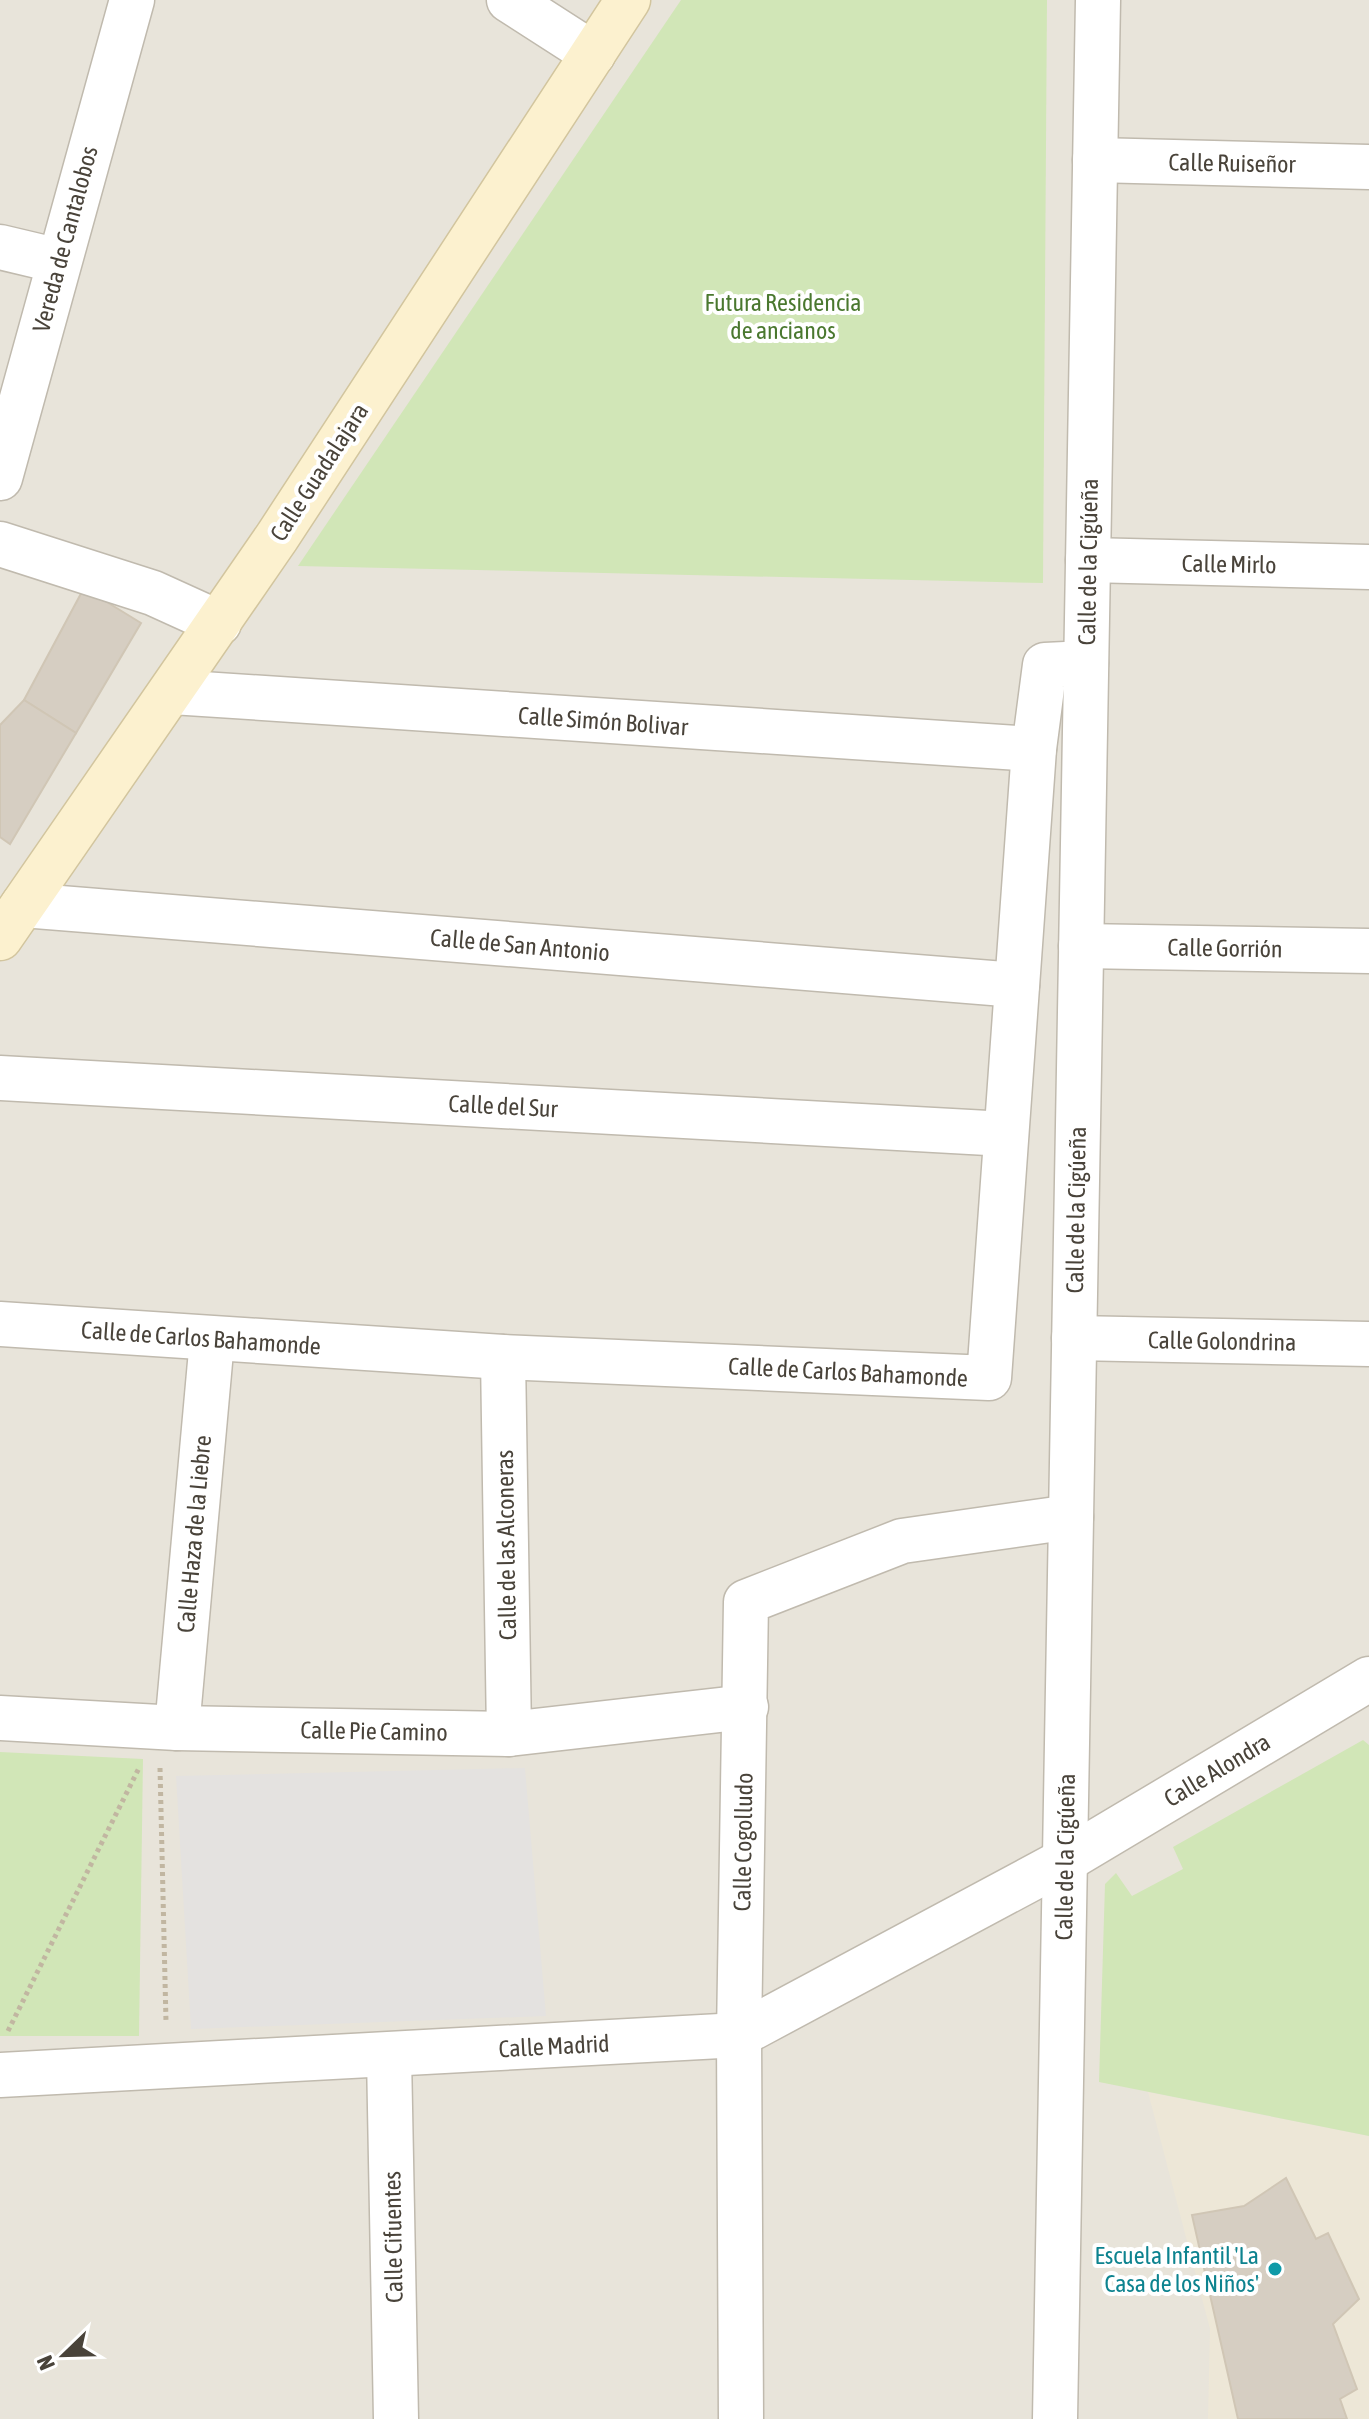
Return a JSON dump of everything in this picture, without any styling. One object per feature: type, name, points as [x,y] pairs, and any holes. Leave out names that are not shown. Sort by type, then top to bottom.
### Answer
[{"type":"main road","name":"Calle Guadalajara","points":[[12,922],[219,623],[628,0]]},
{"type":"street","name":"Vereda de Cantalobos","points":[[0,478],[132,0]]},
{"type":"street","points":[[509,0],[593,54]]},
{"type":"street","name":"Calle de la Cigúeña","points":[[1055,2419],[1098,0]]},
{"type":"street","name":"Calle Ruiseñor","points":[[1095,160],[1369,167]]},
{"type":"street","points":[[0,247],[59,261]]},
{"type":"street","points":[[0,544],[153,593],[219,623]]},
{"type":"street","name":"Calle Mirlo","points":[[1088,560],[1369,567]]},
{"type":"street","name":"Calle de Carlos Bahamonde","points":[[0,1324],[503,1357],[989,1378],[1034,749],[1045,665],[1086,663]]},
{"type":"street","name":"Calle Simón Bolivar","points":[[172,692],[1034,749]]},
{"type":"street","name":"Calle de San Antonio","points":[[12,922],[1017,985]]},
{"type":"street","name":"Calle Gorrión","points":[[1081,946],[1369,951]]},
{"type":"street","name":"Calle del Sur","points":[[0,1078],[1006,1134]]},
{"type":"street","name":"Calle Golondrina","points":[[1074,1338],[1369,1344]]},
{"type":"street","name":"Calle Haza de la Liebre","points":[[168,1728],[212,1340]]},
{"type":"street","name":"Calle de las Alconeras","points":[[503,1357],[509,1734]]},
{"type":"street","name":"Calle Cogolludo","points":[[741,2419],[739,2035],[746,1602],[902,1541],[1071,1517]]},
{"type":"street","name":"Calle Alondra","points":[[1064,1861],[1369,1679]]},
{"type":"street","name":"Calle Pie Camino","points":[[0,1718],[168,1728],[509,1734],[746,1707]]},
{"type":"street","name":"Calle Madrid","points":[[3,2054],[168,2067],[739,2035],[1064,1861]]},
{"type":"street","name":"Calle Cifuentes","points":[[389,2056],[396,2419]]},
{"type":"path","points":[[3,2054],[168,1728]]},
{"type":"path","points":[[168,1728],[168,2067]]},
{"type":"shaded area","points":[[0,0],[1369,0],[1369,2419],[0,2419]]},
{"type":"shaded area","points":[[525,1768],[546,2016],[191,2029],[176,1776]]},
{"type":"shaded area","points":[[1148,2092],[1369,2136],[1369,2419],[1208,2419],[1210,2329]]},
{"type":"green space","name":"Futura Residencia de ancianos","points":[[681,0],[1047,0],[1043,583],[298,566]]},
{"type":"green space","points":[[1363,1740],[1369,1745],[1369,2136],[1099,2082],[1105,1884],[1116,1873],[1132,1896],[1183,1869],[1173,1847]]},
{"type":"green space","points":[[0,1752],[143,1759],[139,2036],[0,2036]]},
{"type":"building","points":[[84,588],[141,623],[76,733],[24,700]]},
{"type":"building","points":[[24,700],[76,733],[10,844],[0,837],[0,725]]},
{"type":"building","name":"Escuela Infantil 'La Casa de los Niños'","points":[[1286,2178],[1316,2239],[1328,2233],[1359,2299],[1333,2324],[1357,2389],[1340,2399],[1347,2419],[1238,2419],[1192,2215],[1244,2206]]},
{"type":"place","name":"Escuela Infantil 'La Casa de los Niños'","points":[[1275,2269]]}]
